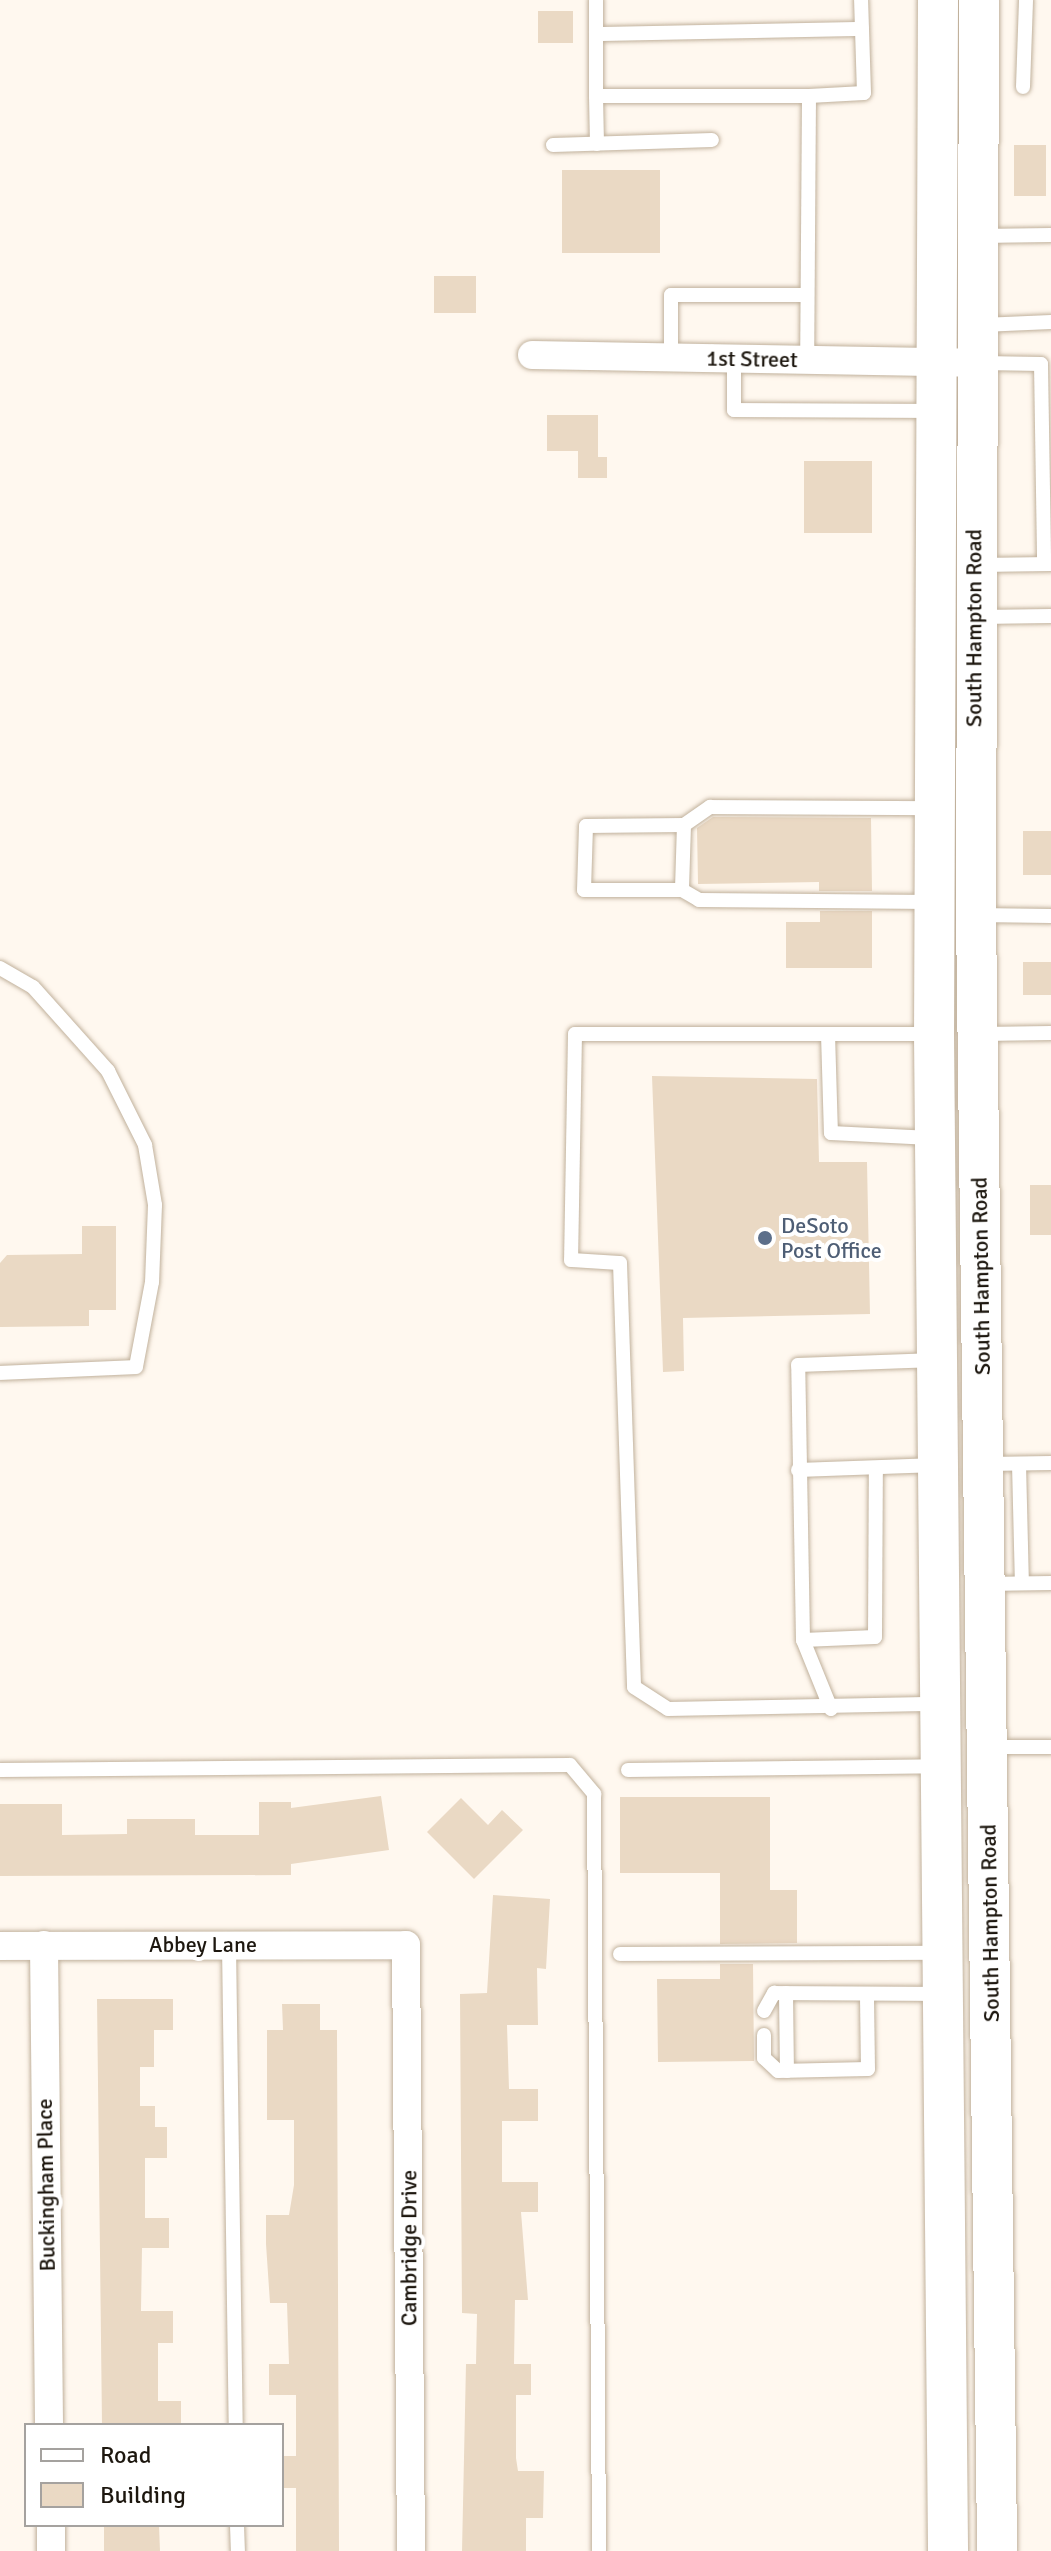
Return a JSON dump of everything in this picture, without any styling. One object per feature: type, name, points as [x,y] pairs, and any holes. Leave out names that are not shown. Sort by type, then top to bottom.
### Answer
[{"type":"main road","name":"South Hampton Road","points":[[938,0],[974,565],[977,1034],[1001,1464],[1003,1584],[986,1705],[997,2551]]},
{"type":"main road","name":"South Hampton Road","points":[[948,2551],[934,1034],[934,411],[960,350],[975,236],[985,2]]},
{"type":"main road","points":[[934,808],[975,808]]},
{"type":"main road","points":[[934,1034],[977,1034]]},
{"type":"main road","points":[[938,1465],[1001,1464]]},
{"type":"main road","points":[[939,1704],[986,1705]]},
{"type":"main road","points":[[944,2258],[994,2256]]},
{"type":"street","name":"1st Street","points":[[532,355],[807,360],[960,350]]},
{"type":"street","name":"Buckingham Place","points":[[44,1945],[49,2423]]},
{"type":"street","name":"Abbey Lane","points":[[0,1946],[406,1945]]},
{"type":"street","name":"Cambridge Drive","points":[[406,1945],[411,2551]]},
{"type":"street","points":[[51,2527],[51,2551]]},
{"type":"lane","points":[[596,0],[597,144]]},
{"type":"lane","points":[[596,96],[864,93],[861,0]]},
{"type":"lane","points":[[1023,87],[1026,0]]},
{"type":"lane","points":[[596,34],[862,29]]},
{"type":"lane","points":[[807,360],[809,96]]},
{"type":"lane","points":[[553,145],[712,140]]},
{"type":"lane","points":[[975,236],[1051,235]]},
{"type":"lane","points":[[671,358],[671,295],[807,295]]},
{"type":"lane","points":[[960,350],[1051,322]]},
{"type":"lane","points":[[960,350],[1041,364],[1047,564],[974,565]]},
{"type":"lane","points":[[734,359],[734,410],[934,411]]},
{"type":"lane","points":[[974,617],[1051,616]]},
{"type":"lane","points":[[934,808],[710,807],[684,825],[586,826],[584,890],[682,890],[699,900],[934,902]]},
{"type":"lane","points":[[682,890],[684,825]]},
{"type":"lane","points":[[976,915],[1051,916]]},
{"type":"lane","points":[[0,968],[33,987],[108,1071],[145,1145],[155,1205],[152,1282],[136,1367],[0,1373]]},
{"type":"lane","points":[[977,1034],[1051,1033]]},
{"type":"lane","points":[[934,1034],[575,1034],[571,1260],[620,1263],[634,1687],[668,1709],[831,1709],[939,1704]]},
{"type":"lane","points":[[828,1034],[831,1133],[935,1138]]},
{"type":"lane","points":[[831,1709],[803,1640],[798,1365],[937,1360]]},
{"type":"lane","points":[[1001,1464],[1051,1463]]},
{"type":"lane","points":[[798,1470],[938,1465]]},
{"type":"lane","points":[[803,1640],[875,1637],[876,1468]]},
{"type":"lane","points":[[1003,1584],[1051,1583]]},
{"type":"lane","points":[[987,1747],[1051,1747]]},
{"type":"lane","points":[[0,1770],[570,1765],[594,1794],[599,2551]]},
{"type":"lane","points":[[628,1770],[940,1766]]},
{"type":"lane","points":[[229,1945],[236,2423]]},
{"type":"lane","points":[[620,1954],[941,1953]]},
{"type":"lane","points":[[764,2011],[774,1993],[941,1994]]},
{"type":"lane","points":[[786,1993],[787,2071]]},
{"type":"lane","points":[[764,2035],[764,2058],[787,2071],[868,2069],[867,1994]]},
{"type":"lane","points":[[237,2527],[238,2551]]},
{"type":"building","points":[[538,11],[573,11],[573,43],[538,43]]},
{"type":"building","points":[[1014,145],[1046,145],[1046,196],[1014,196]]},
{"type":"building","points":[[562,170],[660,170],[660,253],[562,253]]},
{"type":"building","points":[[434,276],[476,276],[476,313],[434,313]]},
{"type":"building","points":[[547,415],[598,415],[598,457],[607,457],[607,478],[578,478],[578,451],[547,451]]},
{"type":"building","points":[[804,461],[872,461],[872,533],[804,533]]},
{"type":"building","points":[[713,817],[871,818],[872,891],[819,891],[819,882],[698,884],[697,828]]},
{"type":"building","points":[[1023,831],[1051,831],[1051,875],[1023,875]]},
{"type":"building","points":[[820,911],[872,911],[872,968],[786,968],[786,922],[820,922]]},
{"type":"building","points":[[1023,962],[1051,962],[1051,995],[1023,995]]},
{"type":"building","name":"DeSoto Post Office","points":[[652,1076],[817,1079],[819,1162],[867,1162],[870,1314],[683,1318],[684,1371],[663,1372]]},
{"type":"building","points":[[1030,1185],[1051,1185],[1051,1235],[1030,1235]]},
{"type":"building","points":[[82,1226],[116,1226],[116,1310],[89,1310],[89,1326],[0,1327],[0,1263],[7,1255],[82,1254]]},
{"type":"building","points":[[381,1796],[389,1850],[291,1864],[291,1875],[0,1876],[0,1804],[62,1804],[62,1835],[127,1834],[127,1819],[195,1819],[195,1835],[259,1835],[259,1802],[291,1802],[291,1808]]},
{"type":"building","points":[[620,1797],[770,1797],[770,1890],[797,1890],[797,1943],[720,1944],[720,1873],[620,1873]]},
{"type":"building","points":[[461,1798],[488,1825],[502,1810],[523,1830],[474,1879],[427,1832]]},
{"type":"building","points":[[493,1895],[550,1899],[546,1969],[537,1968],[538,2025],[507,2025],[509,2089],[538,2089],[538,2121],[502,2121],[502,2182],[538,2182],[538,2212],[521,2212],[528,2300],[515,2300],[514,2364],[531,2364],[531,2395],[516,2395],[518,2471],[544,2471],[543,2518],[526,2518],[526,2551],[462,2551],[466,2364],[476,2364],[477,2314],[462,2313],[460,1994],[487,1993]]},
{"type":"building","points":[[720,1964],[753,1964],[754,2061],[658,2062],[657,1979],[720,1979]]},
{"type":"building","points":[[97,1999],[173,1999],[173,2030],[154,2030],[154,2067],[140,2067],[140,2106],[155,2106],[155,2127],[167,2127],[167,2158],[145,2158],[145,2218],[169,2218],[169,2248],[142,2248],[141,2311],[173,2311],[173,2343],[158,2343],[158,2401],[181,2401],[181,2423],[102,2423]]},
{"type":"building","points":[[282,2004],[320,2004],[320,2030],[337,2030],[339,2551],[296,2551],[296,2488],[284,2488],[284,2456],[296,2456],[296,2395],[269,2395],[269,2364],[289,2364],[287,2303],[270,2303],[266,2244],[266,2215],[289,2215],[294,2185],[294,2120],[267,2120],[267,2030],[283,2030]]},
{"type":"building","points":[[104,2527],[159,2527],[160,2551],[104,2551]]},
{"type":"place","name":"DeSoto Post Office","points":[[765,1238]]}]
